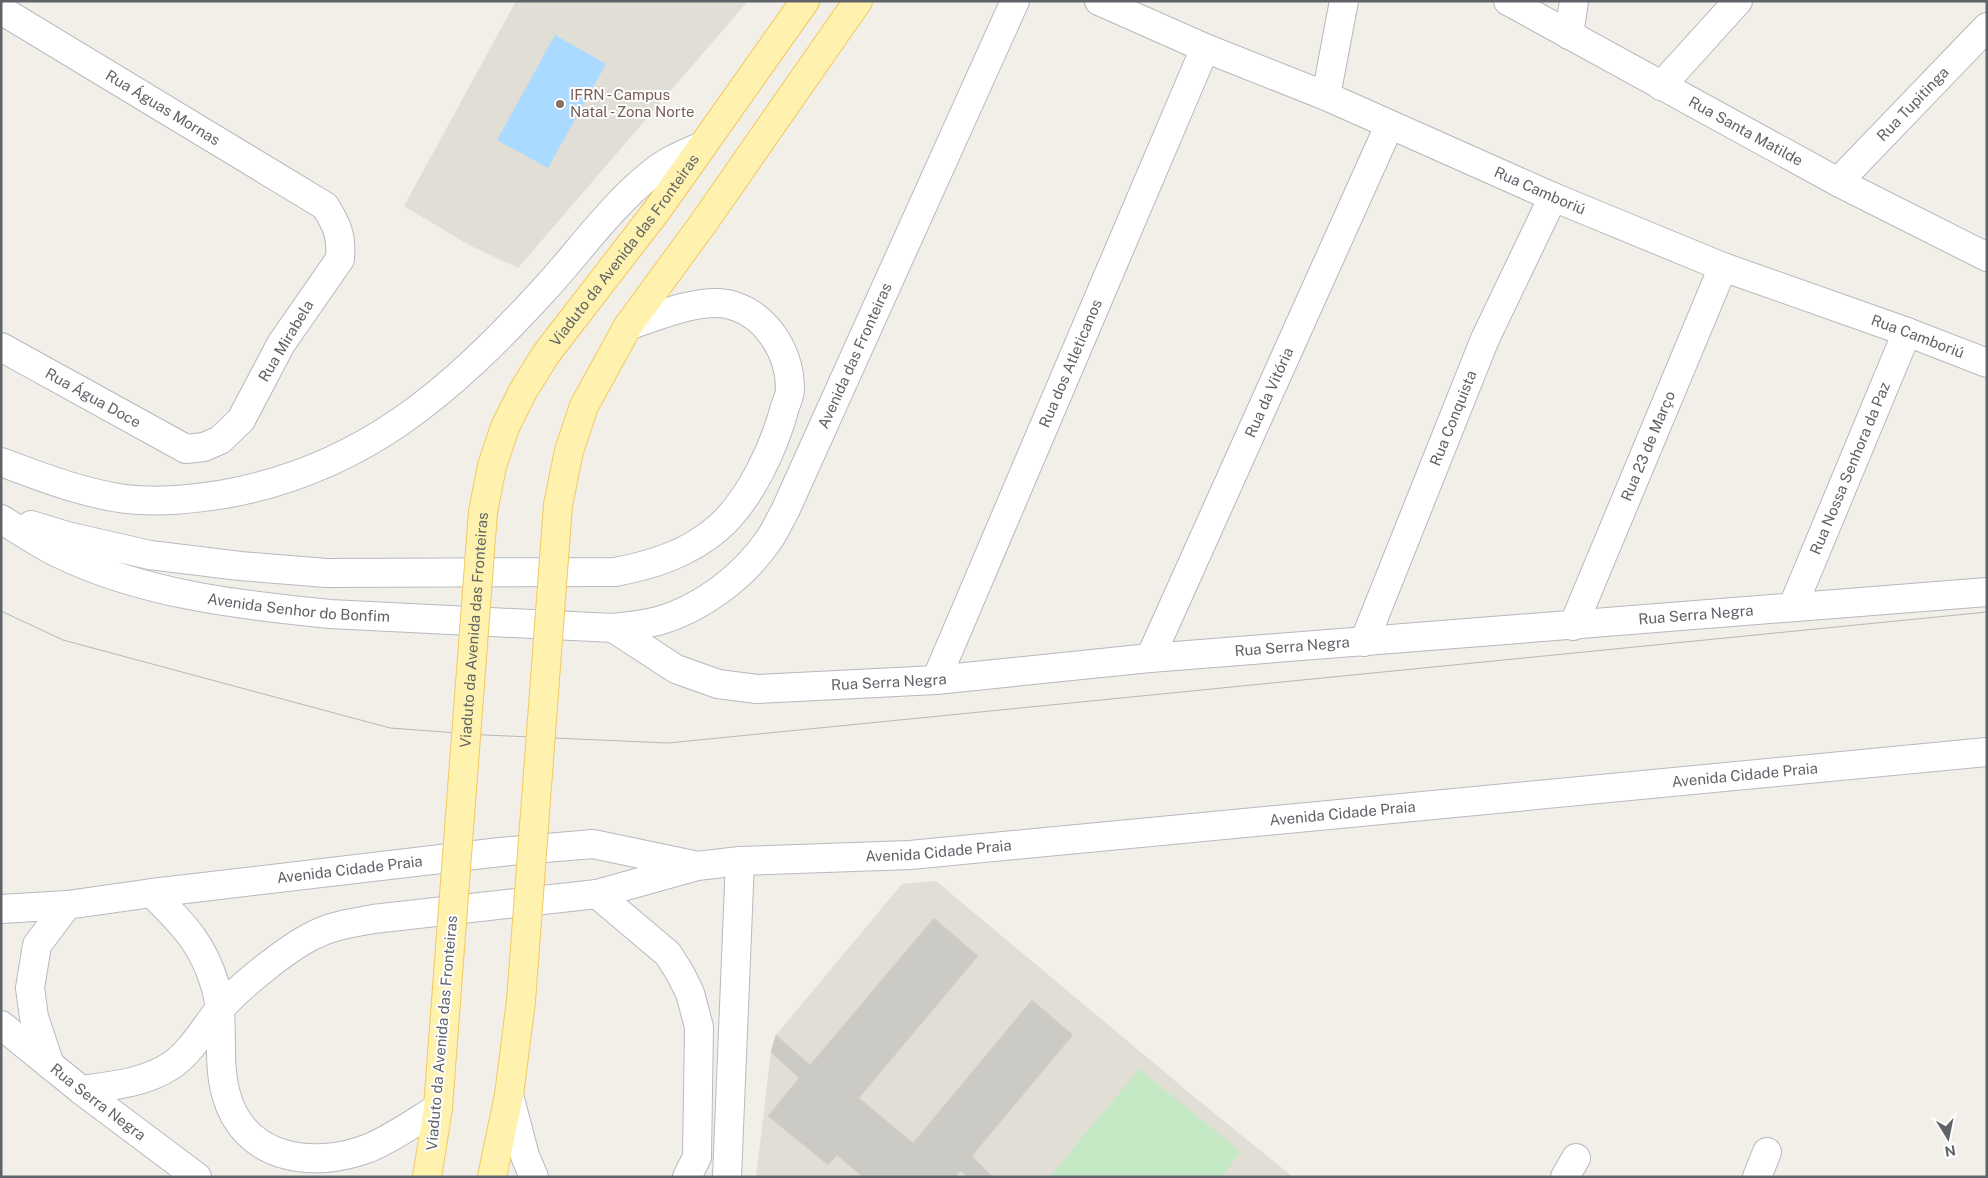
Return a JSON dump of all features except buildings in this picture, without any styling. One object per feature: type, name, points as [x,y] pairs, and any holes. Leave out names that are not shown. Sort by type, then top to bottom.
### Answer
[{"type":"main road","points":[[1,462],[43,478],[90,492],[126,499],[166,501],[261,487],[300,475],[334,461],[402,421],[436,396],[518,318],[567,265],[622,200],[652,173],[676,157],[702,146],[804,1]]},
{"type":"main road","points":[[492,1177],[509,1095],[522,1001],[558,505],[569,451],[584,406],[628,326],[739,172],[858,1]]},
{"type":"main road","name":"Avenida das Fronteiras","points":[[613,628],[660,621],[706,600],[749,564],[769,541],[789,502],[1015,1]]},
{"type":"main road","name":"Rua Camboriú","points":[[1099,1],[1205,48],[1326,96],[1389,126],[1553,197],[1723,267],[1907,332],[1987,363]]},
{"type":"main road","points":[[1326,96],[1344,1]]},
{"type":"main road","name":"Rua Santa Matilde","points":[[1508,1],[1838,182],[1987,257]]},
{"type":"main road","points":[[1569,35],[1574,1]]},
{"type":"main road","points":[[1661,86],[1738,1]]},
{"type":"main road","name":"Rua Águas Mornas","points":[[1,10],[325,206]]},
{"type":"main road","name":"Rua Tupitinga","points":[[1838,182],[1986,30]]},
{"type":"main road","name":"Rua dos Atleticanos","points":[[936,680],[1205,48]]},
{"type":"main road","name":"Rua da Vitória","points":[[1150,658],[1389,126]]},
{"type":"main road","name":"Viaduto da Avenida das Fronteiras","points":[[427,1177],[438,1108],[482,512],[492,466],[505,427],[523,391],[546,354],[658,209],[702,146]]},
{"type":"main road","name":"Rua Conquista","points":[[1364,642],[1485,339],[1553,197]]},
{"type":"main road","name":"Rua Mirabela","points":[[186,449],[204,447],[220,440],[241,420],[281,344],[340,259],[340,237],[336,222],[325,206]]},
{"type":"main road","name":"Rua 23 de Março","points":[[1573,626],[1723,267]]},
{"type":"main road","name":"Avenida Senhor do Bonfim","points":[[1,518],[67,536],[150,555],[240,566],[326,573],[615,572],[640,567],[671,557],[696,544],[718,528],[737,506],[757,477],[780,426],[790,390],[787,367],[780,344],[764,324],[748,312],[727,304],[698,305],[668,312],[628,326]]},
{"type":"main road","name":"Rua Nossa Senhora da Paz","points":[[1793,606],[1907,332]]},
{"type":"main road","name":"Rua Água Doce","points":[[1,347],[186,449]]},
{"type":"main road","name":"Avenida Senhor do Bonfim","points":[[1,518],[38,543],[83,564],[140,584],[193,595],[330,614],[613,628]]},
{"type":"main road","name":"Rua Serra Negra","points":[[613,628],[676,669],[718,684],[757,689],[936,680],[1150,658],[1987,592]]},
{"type":"main road","name":"Avenida Cidade Praia","points":[[81,1090],[135,1081],[170,1066],[180,1059],[220,1009],[242,988],[294,947],[314,935],[338,925],[373,919],[597,894],[697,866],[740,861],[910,855],[1987,752]]},
{"type":"main road","name":"Avenida Cidade Praia","points":[[1,909],[67,905],[152,893],[500,852],[593,844],[697,866]]},
{"type":"main road","points":[[727,1177],[740,861]]},
{"type":"main road","points":[[152,893],[199,944],[215,985],[220,1009],[221,1076],[232,1114],[250,1137],[278,1153],[296,1158],[317,1159],[340,1156],[368,1148],[394,1135],[438,1108]]},
{"type":"main road","points":[[597,894],[668,954],[690,993],[699,1027],[698,1157],[687,1177]]},
{"type":"main road","points":[[51,1066],[37,1030],[30,988],[37,945],[67,905]]},
{"type":"main road","name":"Rua Serra Negra","points":[[1,1025],[81,1090],[197,1177]]},
{"type":"main road","points":[[509,1095],[525,1156],[534,1177]]},
{"type":"main road","points":[[1757,1177],[1767,1152]]},
{"type":"shaded area","name":"IFRN - Campus Natal - Zona Norte","points":[[516,1],[748,1],[518,268],[467,244],[404,206]]},
{"type":"shaded area","points":[[936,881],[1293,1177],[756,1177],[771,1052],[776,1035],[902,884]]},
{"type":"green space","points":[[1139,1069],[1241,1152],[1221,1177],[1050,1177]]},
{"type":"water","points":[[555,35],[606,64],[548,168],[497,140]]},
{"type":"tram line","points":[[1,611],[63,640],[390,728],[485,735],[668,743],[1987,612]]},
{"type":"place","name":"IFRN - Campus Natal - Zona Norte","points":[[560,104]]}]
